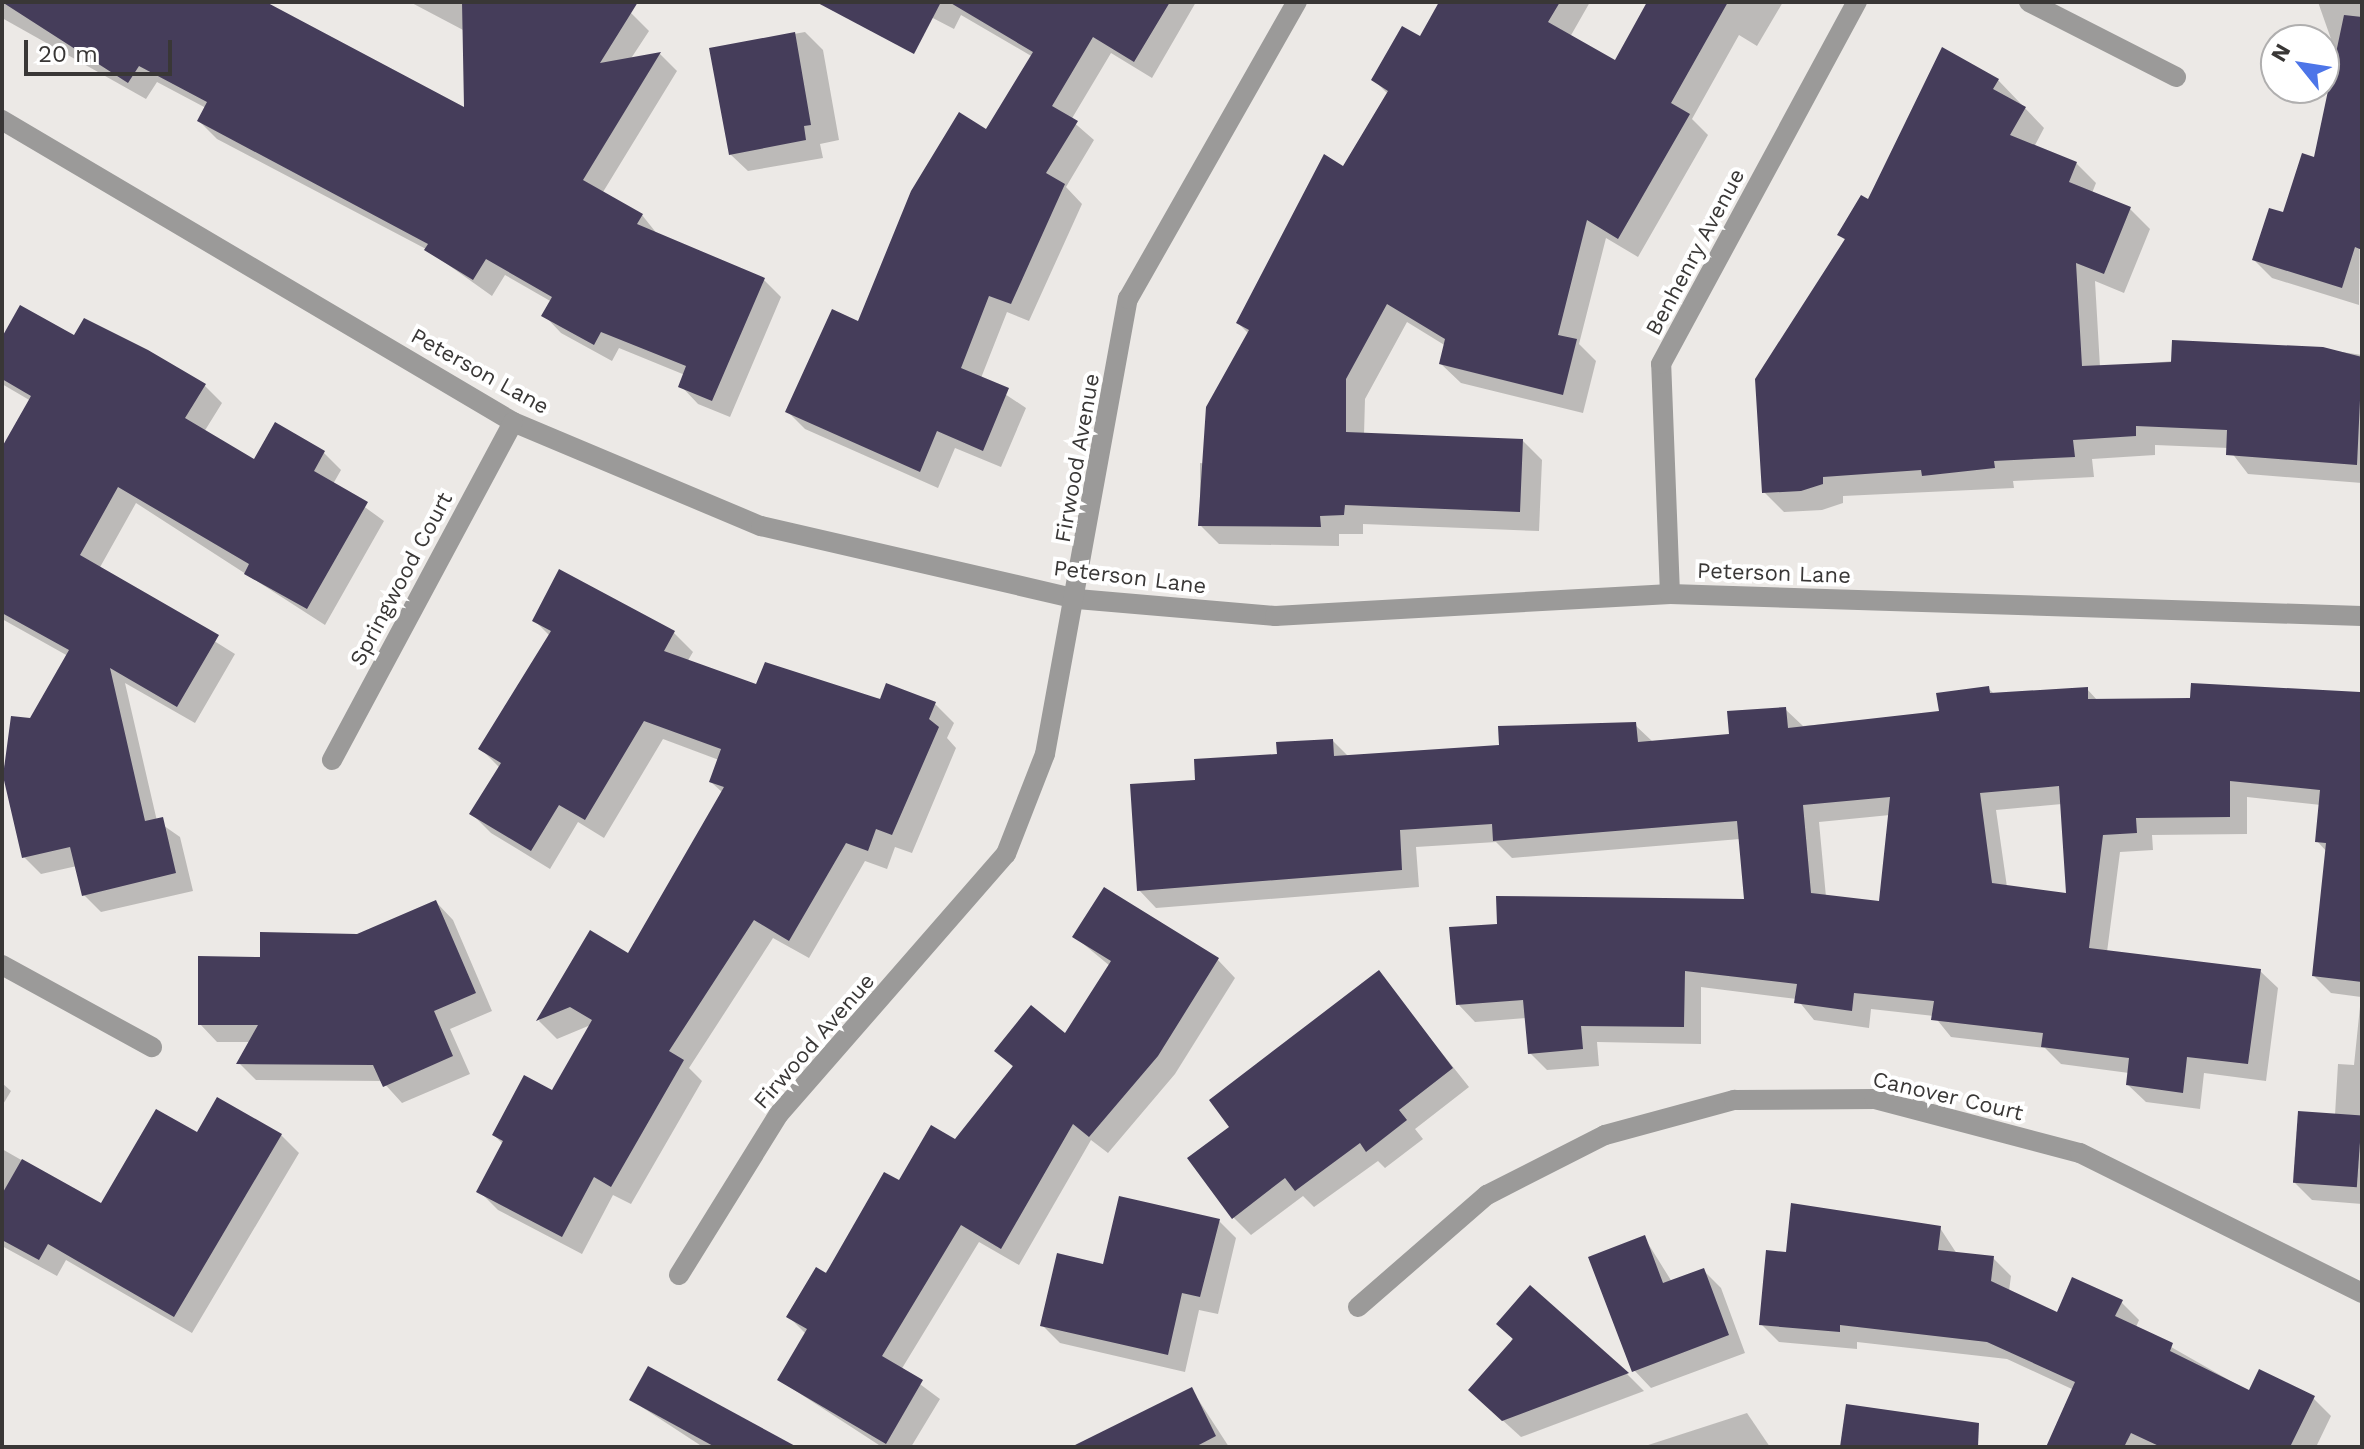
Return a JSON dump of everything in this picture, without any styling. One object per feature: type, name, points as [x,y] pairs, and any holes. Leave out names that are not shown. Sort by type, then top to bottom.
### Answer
[{"type":"street","name":"Firwood Avenue","points":[[679,1275],[779,1114],[1006,854],[1045,754],[1077,599],[1128,299],[1297,2]]},
{"type":"street","name":"Benhenry Avenue","points":[[1670,594],[1661,364],[1857,2]]},
{"type":"street","points":[[2029,2],[2176,77]]},
{"type":"street","name":"Peterson Lane","points":[[2,120],[513,422],[761,526],[1077,599],[1275,616],[1670,594],[2362,616]]},
{"type":"street","name":"Springwood Court","points":[[332,760],[513,422]]},
{"type":"street","points":[[2,965],[152,1047]]},
{"type":"street","name":"Canover Court","points":[[1358,1307],[1487,1195],[1605,1135],[1734,1100],[1875,1099],[2080,1153],[2362,1293]]},
{"type":"building","points":[[2,2],[266,2],[464,107],[462,2],[638,2],[600,63],[661,52],[583,180],[643,214],[637,224],[765,278],[712,401],[678,387],[686,366],[601,332],[594,345],[541,316],[552,297],[486,259],[473,280],[424,250],[428,244],[197,121],[207,102],[139,66],[128,83]]},
{"type":"building","points":[[816,2],[941,2],[914,54]]},
{"type":"building","points":[[949,2],[1170,2],[1134,62],[1093,37],[1052,106],[1078,121],[1046,173],[1065,184],[1011,304],[989,296],[961,368],[1009,388],[983,451],[937,431],[920,472],[785,412],[832,309],[858,321],[911,191],[959,112],[986,129],[1033,52]]},
{"type":"building","points":[[1439,2],[1560,2],[1548,22],[1615,60],[1647,2],[1728,2],[1671,103],[1690,114],[1618,239],[1587,220],[1558,335],[1577,339],[1563,395],[1439,364],[1445,339],[1387,304],[1346,379],[1346,432],[1523,439],[1520,512],[1345,505],[1344,515],[1320,516],[1321,527],[1198,526],[1206,407],[1249,330],[1236,323],[1324,154],[1343,166],[1388,91],[1371,80],[1402,26],[1420,36]]},
{"type":"building","points":[[2344,15],[2362,17],[2362,250],[2355,247],[2342,288],[2252,260],[2269,208],[2283,212],[2302,153],[2314,157],[2325,104],[2340,104],[2340,34]]},
{"type":"building","points":[[795,32],[811,125],[804,126],[806,140],[729,155],[709,48]]},
{"type":"building","points":[[1942,47],[1999,79],[1993,89],[2026,107],[2010,135],[2077,162],[2069,182],[2131,207],[2104,274],[2076,263],[2082,366],[2171,362],[2172,340],[2323,347],[2362,357],[2357,465],[2226,455],[2227,430],[2136,426],[2136,436],[2073,440],[2075,457],[1994,461],[1995,468],[1922,476],[1921,470],[1823,477],[1823,484],[1801,491],[1762,493],[1755,379],[1845,239],[1837,235],[1861,195],[1868,199]]},
{"type":"building","points":[[20,305],[74,335],[84,318],[148,350],[206,384],[185,418],[254,459],[275,422],[325,451],[314,471],[368,502],[307,609],[244,574],[249,564],[118,487],[80,555],[219,635],[177,707],[110,668],[145,821],[163,817],[176,873],[82,896],[70,847],[22,858],[3,776],[11,716],[30,718],[69,650],[2,613],[2,447],[31,396],[2,379],[2,337]]},
{"type":"building","points":[[559,569],[675,631],[664,651],[756,684],[765,662],[880,699],[886,683],[936,702],[929,719],[939,727],[892,835],[876,829],[868,851],[846,843],[789,941],[754,920],[669,1051],[684,1060],[611,1187],[594,1177],[562,1237],[476,1192],[503,1141],[492,1135],[524,1075],[552,1090],[592,1020],[570,1007],[536,1021],[590,930],[628,953],[724,787],[709,782],[721,749],[644,721],[585,820],[559,805],[531,851],[469,814],[501,763],[478,749],[551,631],[532,621]]},
{"type":"building","points":[[2191,683],[2360,692],[2362,982],[2312,976],[2326,843],[2315,842],[2320,790],[2230,781],[2230,817],[2136,818],[2137,833],[2103,835],[2089,948],[2261,969],[2248,1064],[2187,1057],[2183,1093],[2126,1085],[2129,1058],[2041,1047],[2043,1033],[1931,1020],[1934,1001],[1854,993],[1852,1011],[1794,1003],[1797,984],[1685,971],[1684,1027],[1581,1026],[1583,1049],[1528,1054],[1523,1000],[1456,1005],[1449,927],[1497,924],[1496,896],[1744,899],[1737,821],[1493,841],[1492,824],[1400,830],[1402,870],[1137,891],[1130,784],[1195,780],[1194,759],[1277,754],[1276,742],[1333,739],[1334,756],[1499,745],[1498,726],[1636,722],[1638,742],[1729,734],[1727,711],[1786,707],[1788,728],[1939,711],[1936,693],[1989,686],[1990,693],[2088,687],[2088,699],[2190,698]],"holes":[[[2059,786],[2066,893],[1992,883],[1980,793]],[[1890,797],[1879,901],[1811,893],[1803,805]]]},
{"type":"building","points":[[1104,887],[1219,958],[1158,1056],[1089,1137],[1073,1124],[1001,1249],[961,1225],[882,1356],[923,1380],[886,1444],[777,1380],[807,1329],[786,1317],[816,1267],[826,1273],[884,1172],[899,1180],[931,1125],[955,1139],[1013,1066],[994,1051],[1031,1005],[1065,1033],[1111,961],[1072,937]]},
{"type":"building","points":[[436,900],[476,993],[434,1011],[453,1056],[383,1087],[373,1065],[236,1064],[258,1025],[198,1025],[198,956],[260,957],[260,932],[357,934]]},
{"type":"building","points":[[1379,970],[1453,1068],[1399,1110],[1407,1120],[1366,1152],[1360,1143],[1295,1191],[1285,1178],[1232,1219],[1187,1158],[1229,1127],[1209,1100]]},
{"type":"building","points":[[217,1097],[282,1134],[174,1317],[48,1244],[39,1260],[2,1240],[2,1194],[22,1159],[101,1203],[156,1109],[197,1132]]},
{"type":"building","points":[[2298,1111],[2362,1115],[2357,1187],[2293,1183]]},
{"type":"building","points":[[1119,1196],[1220,1219],[1200,1297],[1182,1293],[1168,1355],[1040,1326],[1057,1253],[1103,1264]]},
{"type":"building","points":[[1791,1203],[1941,1226],[1938,1250],[1994,1256],[1991,1281],[2057,1312],[2072,1277],[2123,1300],[2115,1316],[2173,1343],[2170,1351],[2249,1390],[2259,1369],[2315,1396],[2290,1447],[2161,1447],[2131,1433],[2124,1447],[2046,1447],[2075,1382],[1987,1342],[1840,1325],[1840,1332],[1759,1325],[1766,1250],[1786,1252]]},
{"type":"building","points":[[1645,1235],[1663,1283],[1704,1268],[1729,1335],[1632,1372],[1588,1257]]},
{"type":"building","points":[[1530,1285],[1629,1373],[1502,1421],[1468,1390],[1513,1339],[1496,1324]]},
{"type":"building","points":[[648,1366],[797,1447],[715,1447],[629,1400]]},
{"type":"building","points":[[1192,1387],[1216,1436],[1195,1447],[1071,1447]]},
{"type":"building","points":[[1846,1404],[1979,1423],[1978,1447],[1840,1447]]}]
